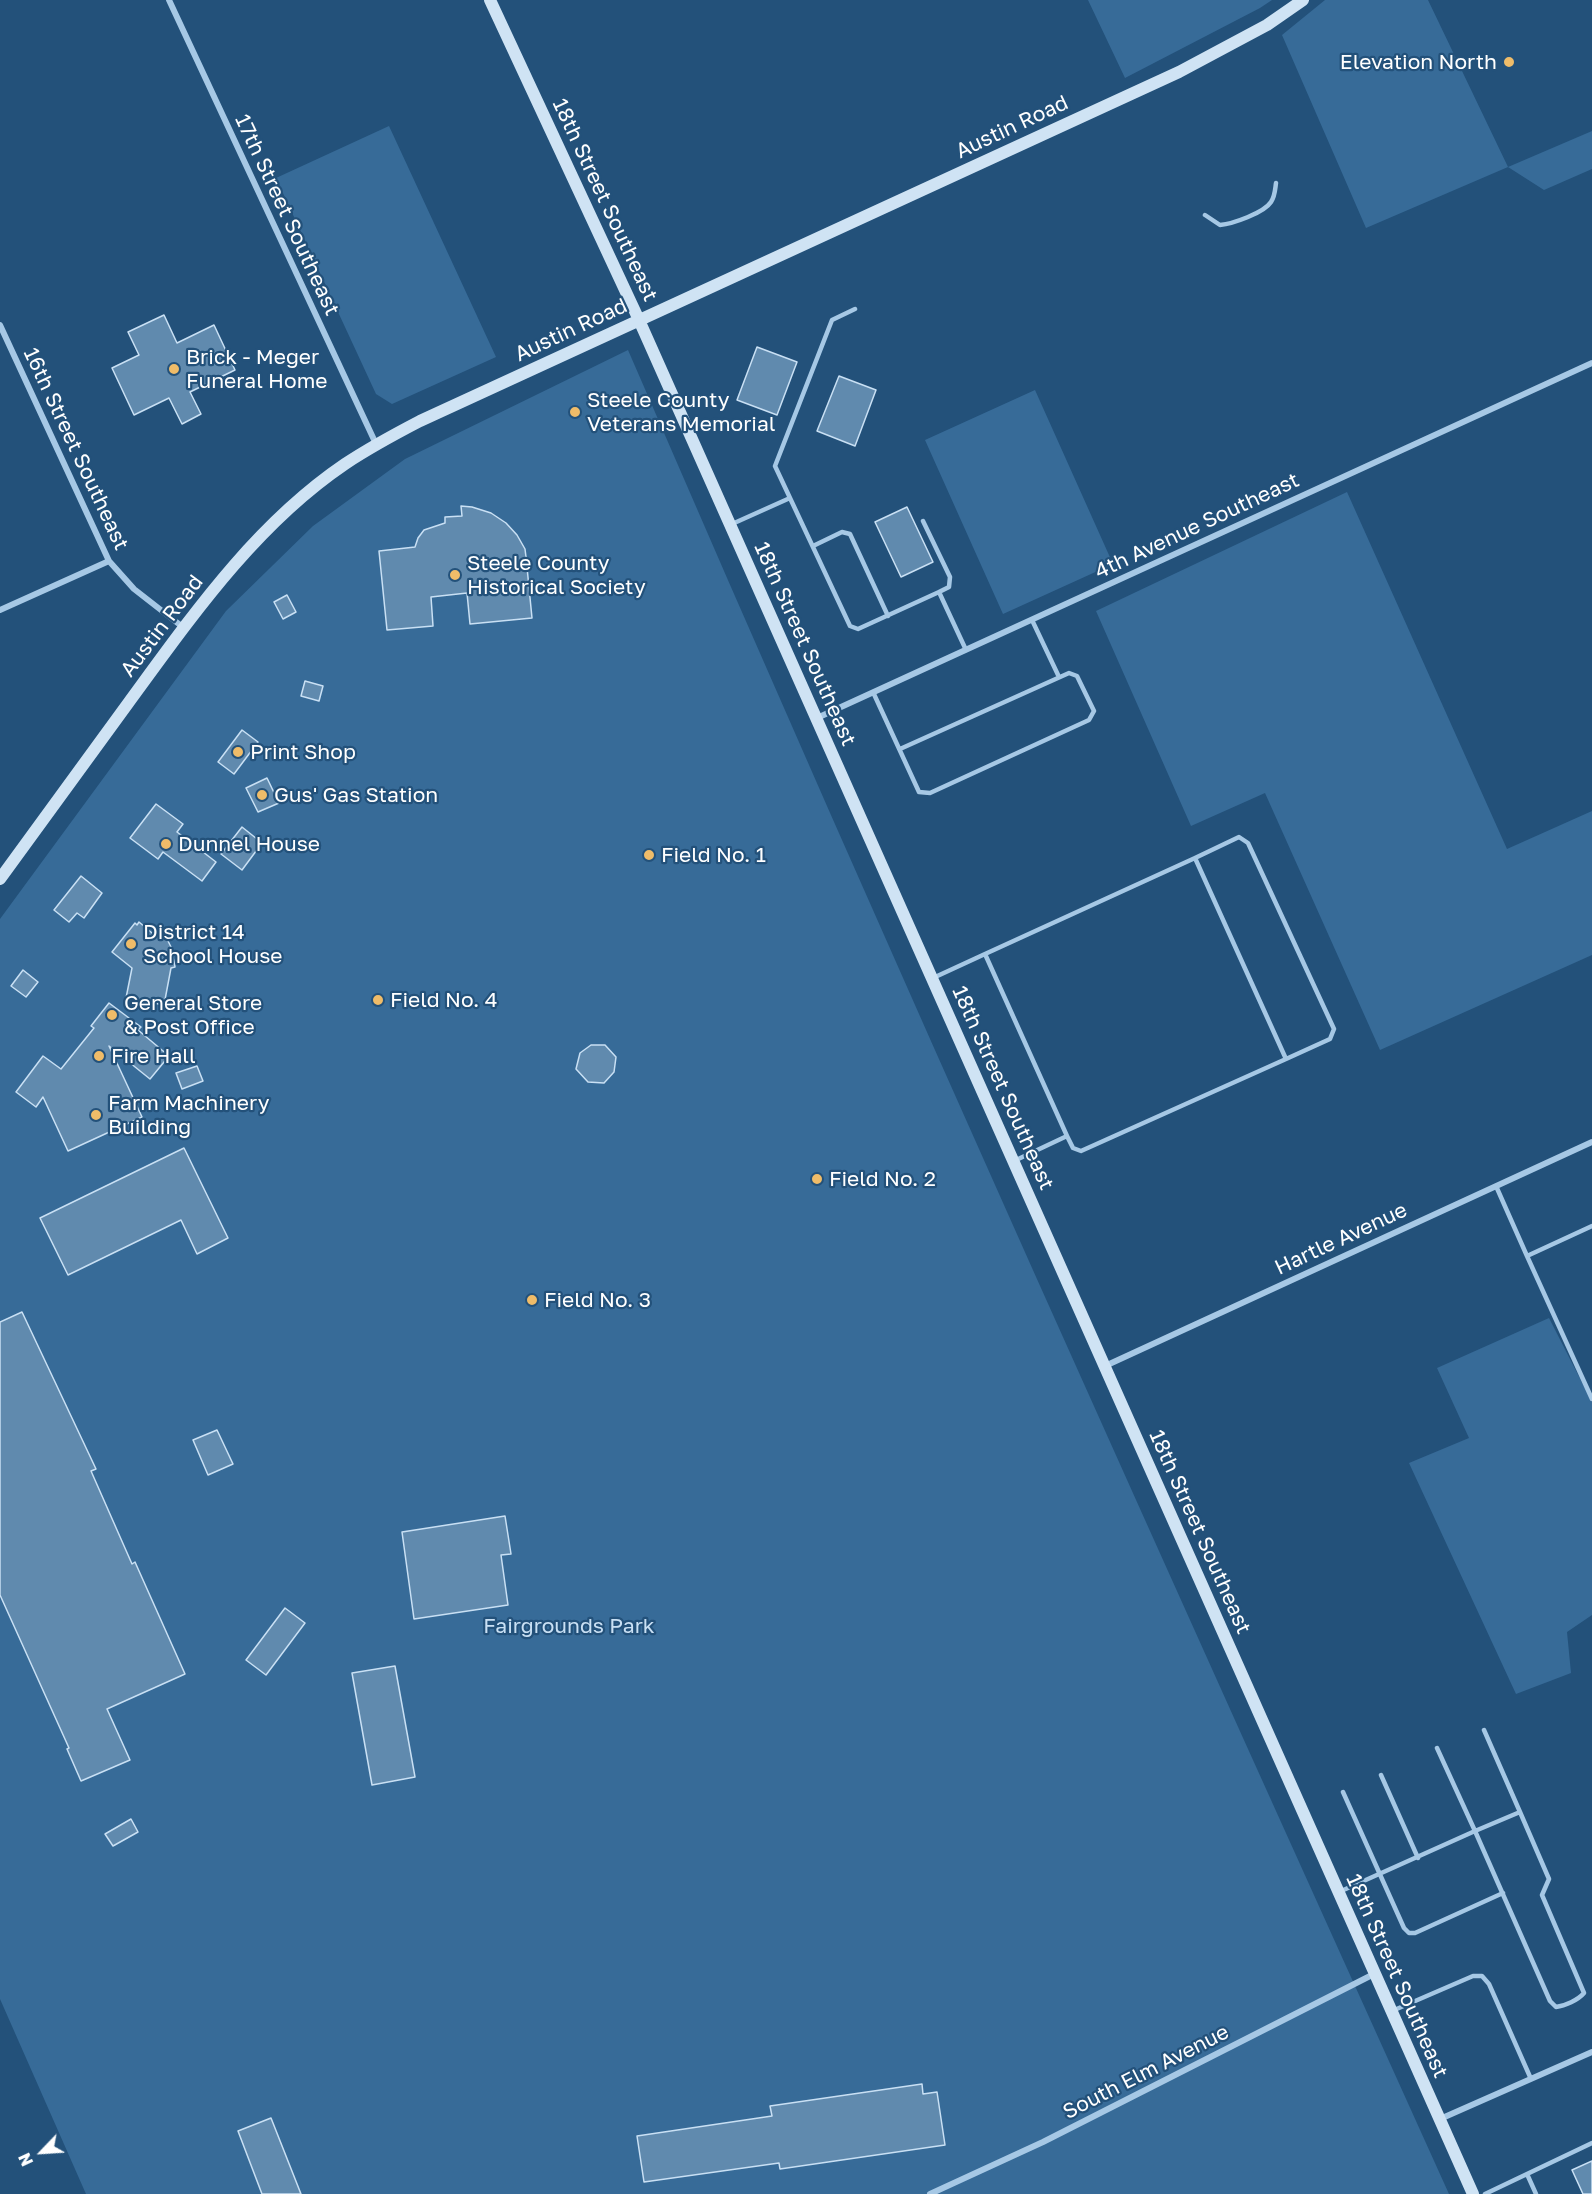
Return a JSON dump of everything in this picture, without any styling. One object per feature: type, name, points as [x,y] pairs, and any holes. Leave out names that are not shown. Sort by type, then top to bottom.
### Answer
[{"type":"street","name":"17th Street Southeast","points":[[169,0],[375,444]]},
{"type":"street","name":"18th Street Southeast","points":[[490,0],[639,320],[731,525],[1473,2194]]},
{"type":"street","name":"Austin Road","points":[[0,879],[184,628],[237,560],[269,528],[334,472],[375,444],[420,421],[1179,72],[1267,25],[1303,0]]},
{"type":"street","name":"16th Street Southeast","points":[[0,325],[109,561],[134,589],[184,628]]},
{"type":"street","name":"4th Avenue Southeast","points":[[817,718],[1592,363]]},
{"type":"street","points":[[0,610],[109,561]]},
{"type":"street","name":"Hartle Avenue","points":[[1105,1366],[1592,1142]]},
{"type":"street","name":"South Elm Avenue","points":[[930,2194],[1043,2142],[1375,1973]]},
{"type":"street","points":[[1440,2120],[1592,2052]]},
{"type":"lane","points":[[1205,215],[1220,225],[1238,221],[1267,207],[1273,201],[1276,183]]},
{"type":"lane","points":[[855,309],[832,320],[775,466],[850,626],[858,629],[949,587],[950,577],[923,521]]},
{"type":"lane","points":[[731,525],[790,498]]},
{"type":"lane","points":[[813,546],[842,532],[850,534],[888,616]]},
{"type":"lane","points":[[939,592],[966,650]]},
{"type":"lane","points":[[1032,620],[1059,677]]},
{"type":"lane","points":[[873,692],[919,792],[930,793],[1089,720],[1094,711],[1077,676],[1069,673],[900,749]]},
{"type":"lane","points":[[933,979],[985,954],[1239,837],[1248,843],[1334,1029],[1330,1039],[1082,1151],[1073,1148],[1067,1137],[985,954]]},
{"type":"lane","points":[[1195,858],[1286,1059]]},
{"type":"lane","points":[[1014,1161],[1067,1137]]},
{"type":"lane","points":[[1496,1186],[1592,1399]]},
{"type":"lane","points":[[1527,1256],[1592,1226]]},
{"type":"lane","points":[[1437,1748],[1550,2001],[1556,2007],[1561,2006],[1581,1997],[1584,1993],[1583,1987],[1542,1895],[1549,1879],[1484,1730]]},
{"type":"lane","points":[[1381,1775],[1418,1858]]},
{"type":"lane","points":[[1343,1792],[1404,1928],[1409,1933],[1415,1933],[1503,1893]]},
{"type":"lane","points":[[1339,1892],[1520,1812]]},
{"type":"lane","points":[[1392,2011],[1473,1976],[1482,1976],[1489,1984],[1531,2079]]},
{"type":"lane","points":[[1485,2194],[1592,2143]]},
{"type":"lane","points":[[1527,2174],[1536,2194]]},
{"type":"green space","points":[[1088,0],[1272,0],[1125,78]]},
{"type":"green space","points":[[1325,0],[1428,0],[1508,167],[1366,228],[1282,35]]},
{"type":"green space","points":[[389,126],[496,357],[392,404],[376,394],[276,178]]},
{"type":"green space","points":[[1592,131],[1592,169],[1544,190],[1508,167]]},
{"type":"green space","name":"Fairgrounds Park","points":[[628,350],[932,1043],[1449,2194],[86,2194],[0,1999],[0,919],[226,611],[313,526],[405,459]]},
{"type":"green space","points":[[1035,390],[1113,564],[1003,614],[925,440]]},
{"type":"green space","points":[[1347,492],[1507,849],[1592,811],[1592,955],[1380,1050],[1265,793],[1191,826],[1096,611]]},
{"type":"green space","points":[[1549,1318],[1592,1402],[1592,1615],[1567,1632],[1571,1673],[1516,1694],[1409,1463],[1469,1438],[1437,1368]]},
{"type":"building","name":"Brick - Meger Funeral Home","points":[[164,315],[177,343],[214,325],[235,370],[190,392],[201,414],[182,424],[169,398],[134,415],[112,368],[139,355],[128,332]]},
{"type":"building","points":[[757,347],[797,362],[777,415],[737,400]]},
{"type":"building","points":[[839,376],[876,390],[855,446],[817,431]]},
{"type":"building","name":"Steele County Historical Society","points":[[461,506],[491,513],[506,523],[517,535],[525,549],[532,618],[470,624],[467,593],[431,597],[433,626],[387,630],[379,551],[415,547],[424,530],[445,523],[445,517],[462,516]]},
{"type":"building","points":[[907,507],[933,562],[901,577],[875,522]]},
{"type":"building","points":[[287,595],[296,612],[283,619],[274,602]]},
{"type":"building","points":[[305,681],[323,686],[319,701],[301,696]]},
{"type":"building","name":"Print Shop","points":[[242,730],[258,742],[234,774],[218,762]]},
{"type":"building","name":"Gus' Gas Station","points":[[267,778],[279,803],[258,812],[246,788]]},
{"type":"building","name":"Dunnel House","points":[[156,804],[183,824],[177,832],[216,862],[202,881],[163,852],[158,859],[130,838]]},
{"type":"building","points":[[242,827],[262,843],[242,870],[221,854]]},
{"type":"building","points":[[81,876],[102,893],[84,918],[77,913],[69,922],[54,910]]},
{"type":"building","points":[[139,922],[152,933],[156,929],[159,931],[162,929],[171,947],[175,967],[171,968],[164,1005],[126,998],[132,968],[112,952],[135,923],[137,925]]},
{"type":"building","points":[[23,970],[38,982],[26,997],[11,986]]},
{"type":"building","points":[[109,1003],[141,1027],[138,1030],[169,1056],[150,1079],[109,1046],[142,1117],[68,1151],[43,1097],[36,1107],[16,1092],[43,1056],[61,1069],[94,1028],[91,1026]]},
{"type":"building","points":[[591,1045],[605,1045],[616,1057],[614,1072],[604,1083],[588,1082],[576,1069],[580,1053]]},
{"type":"building","points":[[197,1066],[203,1081],[182,1089],[176,1073]]},
{"type":"building","points":[[184,1148],[228,1238],[197,1254],[181,1220],[68,1275],[40,1218]]},
{"type":"building","points":[[22,1312],[96,1469],[91,1471],[132,1564],[135,1562],[185,1674],[107,1709],[130,1760],[81,1781],[67,1749],[69,1748],[0,1595],[0,1322]]},
{"type":"building","points":[[217,1430],[233,1464],[208,1475],[193,1440]]},
{"type":"building","points":[[505,1516],[511,1554],[501,1555],[508,1605],[414,1619],[402,1532]]},
{"type":"building","points":[[285,1608],[305,1623],[266,1675],[246,1660]]},
{"type":"building","points":[[395,1666],[415,1777],[372,1785],[352,1673]]},
{"type":"building","points":[[131,1819],[138,1832],[113,1846],[105,1834]]},
{"type":"building","points":[[922,2084],[923,2094],[937,2092],[945,2145],[780,2169],[779,2163],[644,2182],[637,2136],[772,2116],[770,2106]]},
{"type":"building","points":[[271,2118],[301,2194],[262,2194],[238,2131]]},
{"type":"building","points":[[1592,2161],[1592,2194],[1583,2194],[1572,2170]]},
{"type":"place","name":"Elevation North","points":[[1509,62]]},
{"type":"place","name":"Brick - Meger Funeral Home","points":[[174,369]]},
{"type":"place","name":"Steele County Veterans Memorial","points":[[575,412]]},
{"type":"place","name":"Steele County Historical Society","points":[[455,575]]},
{"type":"place","name":"Print Shop","points":[[238,752]]},
{"type":"place","name":"Gus' Gas Station","points":[[262,795]]},
{"type":"place","name":"Dunnel House","points":[[166,844]]},
{"type":"place","name":"Field No. 1","points":[[649,855]]},
{"type":"place","name":"District 14 School House","points":[[131,944]]},
{"type":"place","name":"Field No. 4","points":[[378,1000]]},
{"type":"place","name":"General Store & Post Office","points":[[112,1015]]},
{"type":"place","name":"Fire Hall","points":[[99,1056]]},
{"type":"place","name":"Farm Machinery Building","points":[[96,1115]]},
{"type":"place","name":"Field No. 2","points":[[817,1179]]},
{"type":"place","name":"Field No. 3","points":[[532,1300]]}]
